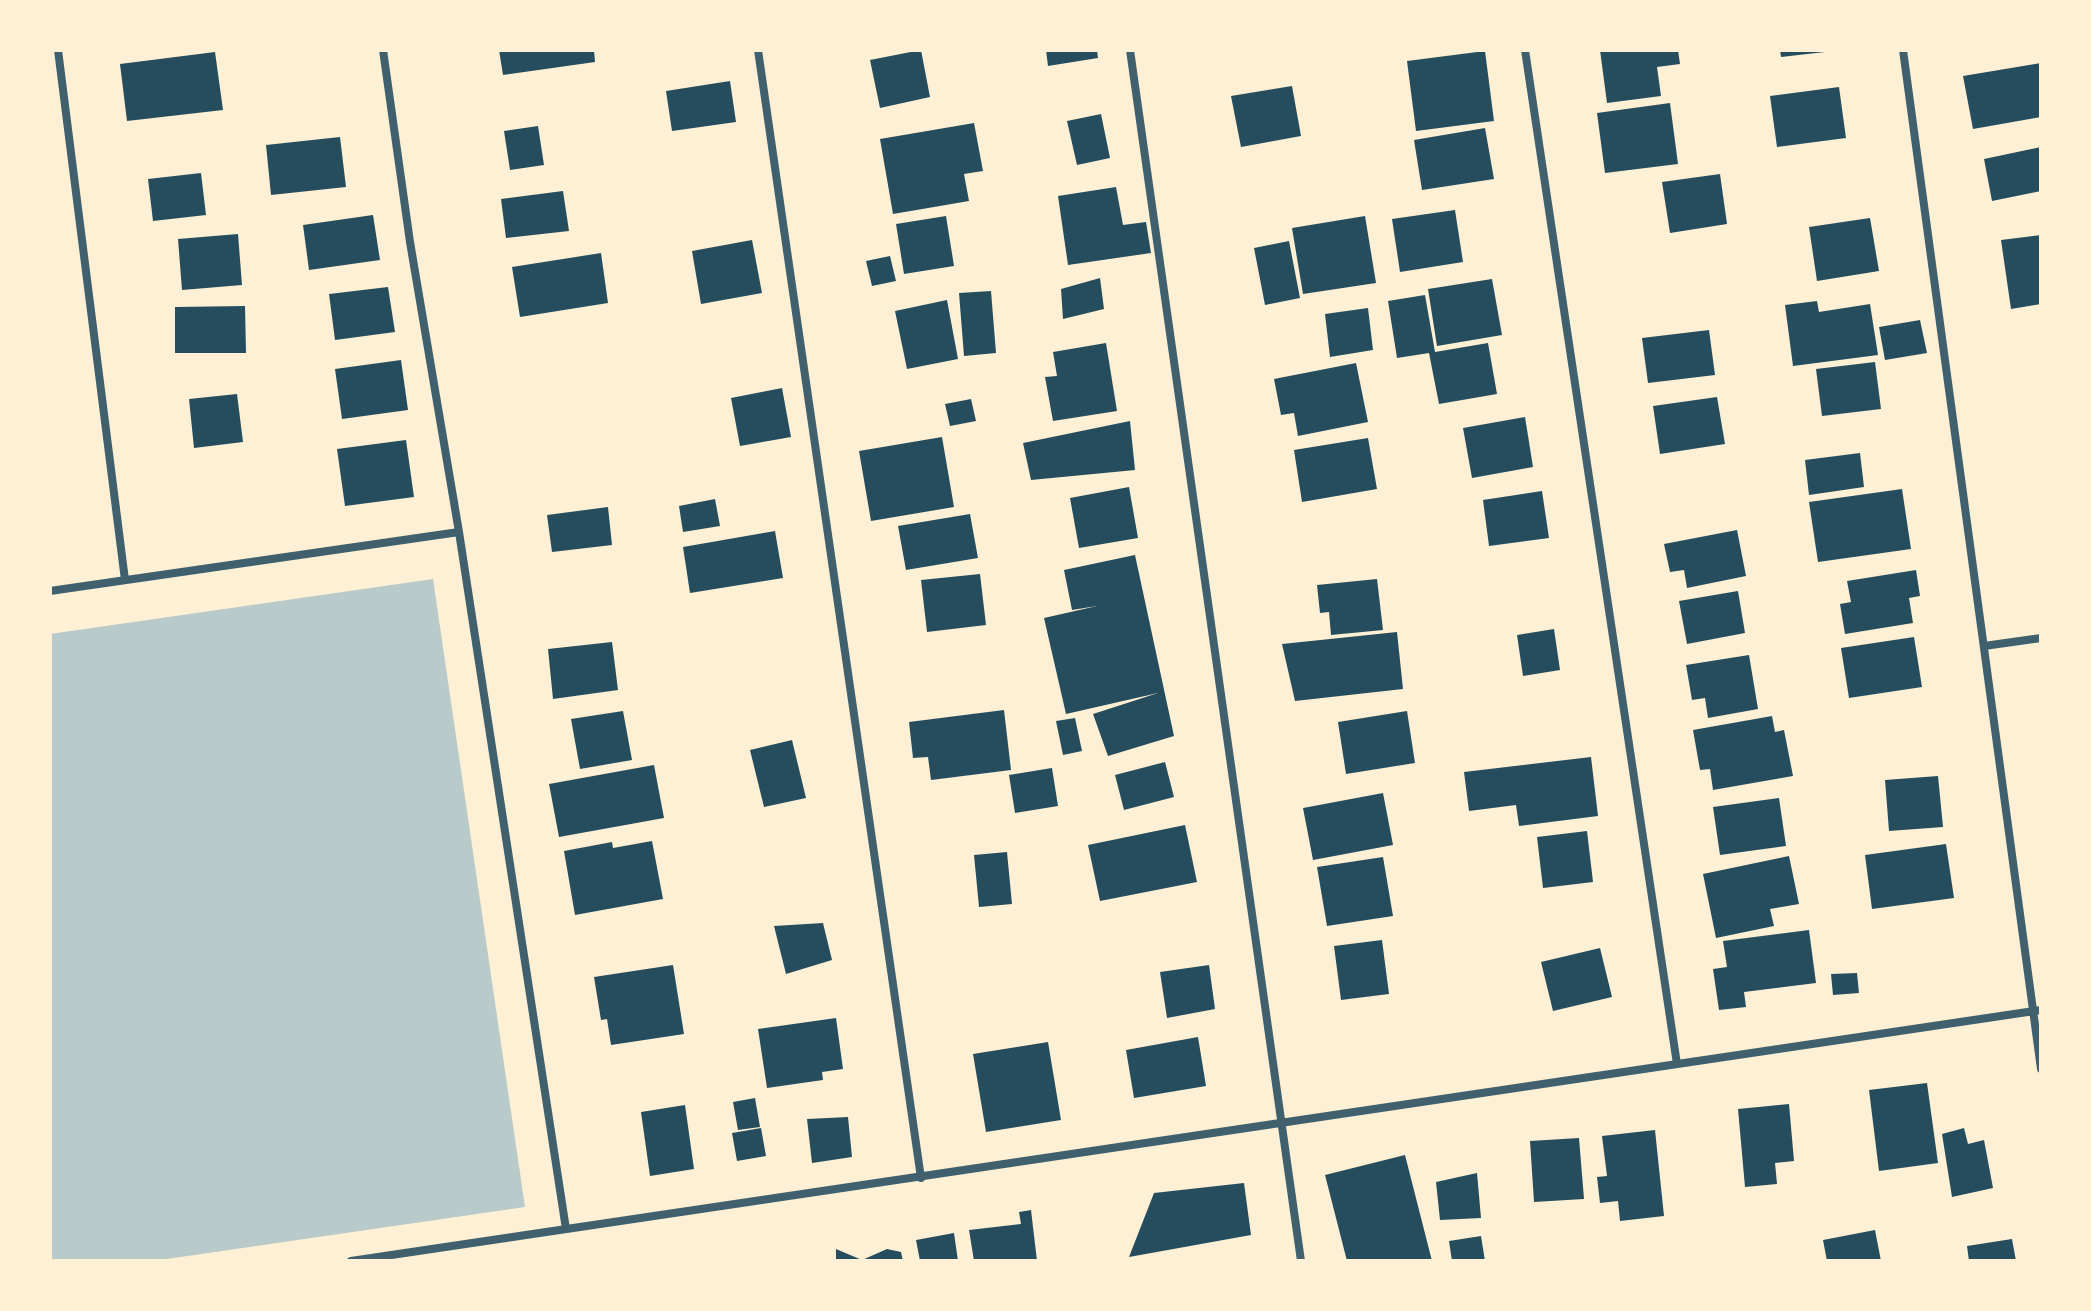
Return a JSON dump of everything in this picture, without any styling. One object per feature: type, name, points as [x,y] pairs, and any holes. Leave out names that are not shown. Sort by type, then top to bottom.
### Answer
[{"type":"street","points":[[58,50],[125,580]]},
{"type":"street","points":[[383,50],[410,242],[459,532],[566,1229]]},
{"type":"street","points":[[758,50],[921,1178]]},
{"type":"street","points":[[1130,50],[1301,1261]]},
{"type":"street","points":[[1525,50],[1677,1064]]},
{"type":"street","points":[[1903,50],[2037,1010],[2041,1069]]},
{"type":"street","points":[[50,591],[459,532]]},
{"type":"street","points":[[1984,646],[2041,638]]},
{"type":"street","points":[[351,1261],[2037,1010]]},
{"type":"shaded area","points":[[433,579],[525,1207],[153,1261],[50,1261],[50,634]]},
{"type":"building","points":[[499,50],[594,50],[595,62],[503,75]]},
{"type":"building","points":[[921,50],[930,97],[880,108],[870,60]]},
{"type":"building","points":[[1046,50],[1097,50],[1098,58],[1048,66]]},
{"type":"building","points":[[1600,50],[1678,50],[1680,64],[1657,67],[1661,96],[1607,103]]},
{"type":"building","points":[[1780,50],[1825,50],[1825,52],[1781,57]]},
{"type":"building","points":[[1485,51],[1494,121],[1416,131],[1407,61]]},
{"type":"building","points":[[215,52],[223,110],[127,121],[120,64]]},
{"type":"building","points":[[2041,63],[2041,117],[1973,129],[1963,76]]},
{"type":"building","points":[[730,81],[736,122],[672,131],[666,91]]},
{"type":"building","points":[[1292,86],[1301,136],[1241,147],[1231,96]]},
{"type":"building","points":[[1839,87],[1846,138],[1777,147],[1770,96]]},
{"type":"building","points":[[1670,103],[1678,164],[1605,173],[1597,113]]},
{"type":"building","points":[[1101,114],[1110,158],[1077,165],[1067,121]]},
{"type":"building","points":[[974,123],[983,171],[964,174],[969,201],[893,214],[880,139]]},
{"type":"building","points":[[538,126],[544,165],[510,170],[504,131]]},
{"type":"building","points":[[1485,128],[1494,179],[1422,190],[1414,140]]},
{"type":"building","points":[[340,137],[346,187],[271,195],[266,145]]},
{"type":"building","points":[[2041,147],[2041,191],[1992,201],[1984,159]]},
{"type":"building","points":[[201,173],[206,215],[153,221],[148,179]]},
{"type":"building","points":[[1720,174],[1727,224],[1670,233],[1662,182]]},
{"type":"building","points":[[1116,187],[1123,225],[1146,222],[1151,253],[1068,265],[1058,196]]},
{"type":"building","points":[[563,191],[569,231],[506,238],[501,199]]},
{"type":"building","points":[[1455,210],[1463,262],[1400,272],[1392,219]]},
{"type":"building","points":[[373,215],[380,260],[309,270],[303,225]]},
{"type":"building","points":[[946,216],[954,266],[904,274],[896,224]]},
{"type":"building","points":[[1365,216],[1376,283],[1303,294],[1292,228]]},
{"type":"building","points":[[1870,218],[1879,271],[1817,281],[1809,227]]},
{"type":"building","points":[[238,234],[242,285],[182,290],[178,239]]},
{"type":"building","points":[[2041,235],[2041,304],[2011,309],[2001,240]]},
{"type":"building","points":[[752,240],[762,293],[701,304],[692,251]]},
{"type":"building","points":[[1289,241],[1300,298],[1265,305],[1254,248]]},
{"type":"building","points":[[601,253],[608,303],[520,317],[512,267]]},
{"type":"building","points":[[890,256],[896,281],[872,286],[866,261]]},
{"type":"building","points":[[1100,278],[1104,309],[1063,319],[1061,289]]},
{"type":"building","points":[[1492,279],[1502,335],[1437,346],[1428,289]]},
{"type":"building","points":[[388,287],[395,332],[335,340],[329,294]]},
{"type":"building","points":[[991,291],[996,353],[964,356],[959,293]]},
{"type":"building","points":[[1425,295],[1435,352],[1488,343],[1497,394],[1439,404],[1429,353],[1397,358],[1388,301]]},
{"type":"building","points":[[947,300],[958,359],[907,369],[895,311]]},
{"type":"building","points":[[1817,301],[1819,312],[1870,304],[1878,355],[1793,366],[1785,305]]},
{"type":"building","points":[[245,306],[246,353],[175,353],[175,307]]},
{"type":"building","points":[[1368,308],[1373,350],[1330,357],[1325,314]]},
{"type":"building","points":[[1920,320],[1927,353],[1885,360],[1879,327]]},
{"type":"building","points":[[1709,330],[1715,375],[1648,383],[1642,338]]},
{"type":"building","points":[[1106,343],[1117,411],[1053,421],[1045,377],[1057,376],[1053,352]]},
{"type":"building","points":[[401,360],[408,410],[342,419],[335,369]]},
{"type":"building","points":[[1875,362],[1881,409],[1822,416],[1816,369]]},
{"type":"building","points":[[1356,363],[1368,422],[1298,436],[1294,413],[1281,415],[1274,379]]},
{"type":"building","points":[[782,388],[791,437],[740,446],[731,398]]},
{"type":"building","points":[[237,394],[243,442],[194,448],[189,399]]},
{"type":"building","points":[[1717,397],[1725,444],[1660,454],[1653,406]]},
{"type":"building","points":[[971,399],[976,421],[950,426],[945,404]]},
{"type":"building","points":[[1525,417],[1533,467],[1472,478],[1463,428]]},
{"type":"building","points":[[1130,421],[1135,470],[1031,480],[1023,443]]},
{"type":"building","points":[[942,437],[954,507],[871,521],[859,451]]},
{"type":"building","points":[[1368,438],[1377,489],[1302,502],[1294,450]]},
{"type":"building","points":[[406,440],[414,497],[345,506],[337,449]]},
{"type":"building","points":[[1860,453],[1864,487],[1809,495],[1805,460]]},
{"type":"building","points":[[1129,487],[1138,538],[1079,548],[1070,498]]},
{"type":"building","points":[[1902,489],[1911,549],[1818,562],[1809,502]]},
{"type":"building","points":[[1542,491],[1549,538],[1489,546],[1483,500]]},
{"type":"building","points":[[715,499],[720,526],[683,532],[679,506]]},
{"type":"building","points":[[608,507],[612,545],[552,552],[547,515]]},
{"type":"building","points":[[970,514],[978,558],[906,570],[898,526]]},
{"type":"building","points":[[1737,530],[1746,576],[1687,588],[1684,570],[1670,572],[1664,544]]},
{"type":"building","points":[[775,531],[783,578],[690,593],[683,547]]},
{"type":"building","points":[[1135,555],[1174,736],[1108,756],[1093,714],[1158,693],[1066,714],[1044,618],[1097,606],[1072,610],[1064,570]]},
{"type":"building","points":[[1916,570],[1920,596],[1909,598],[1913,623],[1845,634],[1840,604],[1851,602],[1847,581]]},
{"type":"building","points":[[980,574],[986,625],[927,632],[921,580]]},
{"type":"building","points":[[1377,579],[1383,630],[1331,635],[1329,612],[1320,613],[1317,585]]},
{"type":"building","points":[[1738,591],[1745,633],[1687,644],[1679,601]]},
{"type":"building","points":[[1554,629],[1560,670],[1523,676],[1517,635]]},
{"type":"building","points":[[1397,632],[1403,689],[1295,701],[1282,644]]},
{"type":"building","points":[[1914,637],[1922,687],[1849,698],[1841,648]]},
{"type":"building","points":[[612,642],[618,690],[553,699],[548,649]]},
{"type":"building","points":[[1749,655],[1758,709],[1708,718],[1705,698],[1692,700],[1686,665]]},
{"type":"building","points":[[1004,710],[1011,770],[931,780],[928,757],[913,758],[909,722]]},
{"type":"building","points":[[623,711],[632,760],[580,769],[571,719]]},
{"type":"building","points":[[1407,711],[1415,763],[1346,774],[1338,722]]},
{"type":"building","points":[[1772,716],[1775,732],[1784,730],[1793,776],[1713,790],[1710,769],[1700,770],[1693,730]]},
{"type":"building","points":[[1075,718],[1082,751],[1063,755],[1056,721]]},
{"type":"building","points":[[792,740],[806,798],[764,807],[750,750]]},
{"type":"building","points":[[1591,757],[1598,816],[1519,826],[1516,805],[1469,811],[1464,772]]},
{"type":"building","points":[[1165,762],[1174,797],[1124,810],[1115,775]]},
{"type":"building","points":[[654,765],[664,818],[559,837],[549,784]]},
{"type":"building","points":[[1052,768],[1058,806],[1015,813],[1009,775]]},
{"type":"building","points":[[1938,776],[1943,827],[1889,831],[1885,780]]},
{"type":"building","points":[[1383,793],[1393,845],[1313,860],[1303,808]]},
{"type":"building","points":[[1779,798],[1786,846],[1720,855],[1713,807]]},
{"type":"building","points":[[1185,825],[1197,882],[1100,901],[1088,845]]},
{"type":"building","points":[[1587,831],[1593,882],[1543,888],[1537,837]]},
{"type":"building","points":[[652,841],[663,899],[575,915],[564,851],[612,842],[613,848]]},
{"type":"building","points":[[1946,844],[1954,898],[1872,909],[1865,855]]},
{"type":"building","points":[[1007,852],[1012,904],[979,907],[974,855]]},
{"type":"building","points":[[1789,856],[1799,904],[1770,909],[1774,926],[1716,938],[1703,874]]},
{"type":"building","points":[[1383,857],[1393,916],[1327,926],[1317,867]]},
{"type":"building","points":[[823,923],[832,960],[786,974],[774,926]]},
{"type":"building","points":[[1809,930],[1816,983],[1744,992],[1746,1007],[1719,1010],[1713,969],[1727,967],[1723,941]]},
{"type":"building","points":[[1382,940],[1389,994],[1341,1000],[1334,946]]},
{"type":"building","points":[[1600,948],[1612,997],[1553,1011],[1541,962]]},
{"type":"building","points":[[673,965],[684,1034],[611,1045],[607,1019],[601,1020],[594,977]]},
{"type":"building","points":[[1209,965],[1215,1009],[1167,1018],[1160,972]]},
{"type":"building","points":[[1857,973],[1859,993],[1833,995],[1831,974]]},
{"type":"building","points":[[836,1018],[843,1069],[822,1072],[823,1080],[767,1088],[758,1029]]},
{"type":"building","points":[[1198,1037],[1206,1086],[1134,1098],[1126,1050]]},
{"type":"building","points":[[1048,1042],[1061,1120],[986,1132],[973,1054]]},
{"type":"building","points":[[1927,1083],[1938,1163],[1879,1171],[1869,1090]]},
{"type":"building","points":[[755,1098],[760,1127],[738,1130],[733,1102]]},
{"type":"building","points":[[1789,1104],[1794,1161],[1775,1163],[1777,1184],[1745,1187],[1738,1109]]},
{"type":"building","points":[[685,1105],[694,1169],[650,1176],[641,1112]]},
{"type":"building","points":[[848,1117],[852,1157],[812,1163],[807,1119]]},
{"type":"building","points":[[761,1128],[766,1156],[737,1161],[732,1133]]},
{"type":"building","points":[[1964,1128],[1968,1144],[1984,1140],[1993,1188],[1952,1197],[1942,1134]]},
{"type":"building","points":[[1655,1130],[1664,1216],[1620,1221],[1618,1201],[1600,1203],[1597,1177],[1607,1176],[1602,1136]]},
{"type":"building","points":[[1579,1138],[1584,1199],[1534,1202],[1530,1141]]},
{"type":"building","points":[[1405,1155],[1432,1261],[1347,1261],[1325,1175]]},
{"type":"building","points":[[1477,1173],[1481,1218],[1440,1220],[1436,1182]]},
{"type":"building","points":[[1244,1183],[1251,1235],[1129,1257],[1154,1193]]},
{"type":"building","points":[[1031,1210],[1037,1261],[974,1261],[969,1230],[1021,1224],[1019,1212]]},
{"type":"building","points":[[1875,1230],[1881,1261],[1827,1261],[1823,1240]]},
{"type":"building","points":[[954,1233],[958,1261],[920,1261],[916,1240]]},
{"type":"building","points":[[1481,1236],[1485,1261],[1452,1261],[1449,1241]]},
{"type":"building","points":[[2012,1239],[2016,1261],[1969,1261],[1967,1246]]},
{"type":"building","points":[[836,1249],[862,1260],[887,1249],[901,1252],[903,1261],[836,1261]]}]
